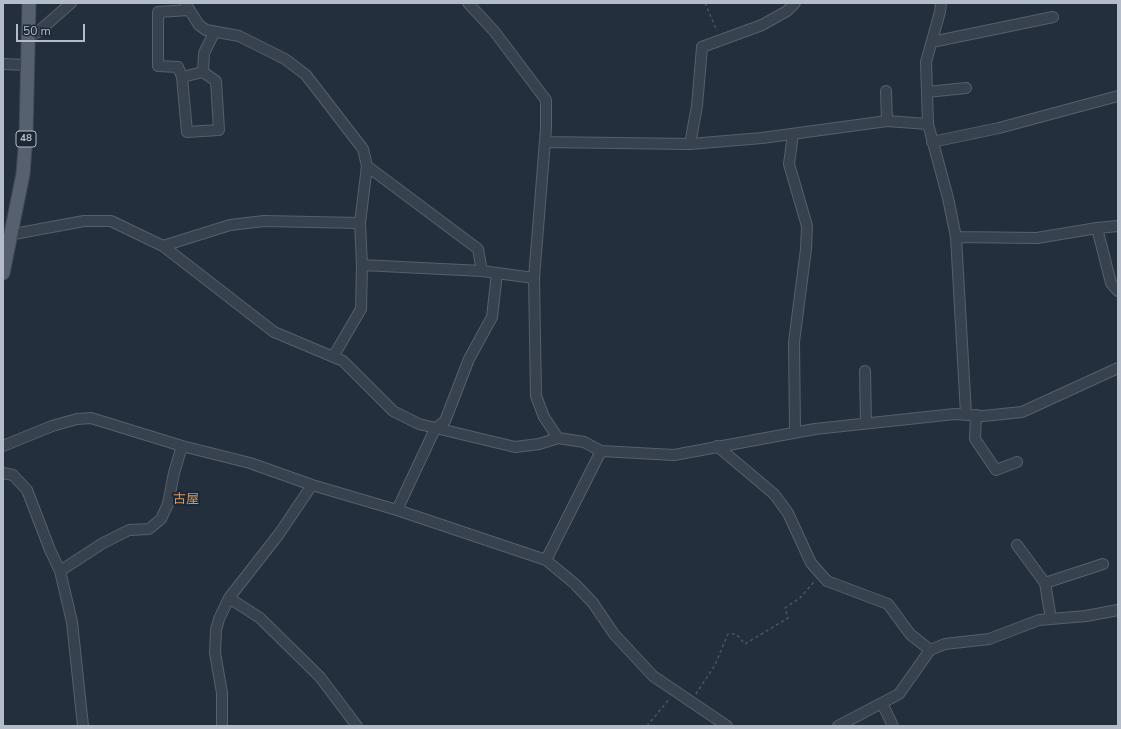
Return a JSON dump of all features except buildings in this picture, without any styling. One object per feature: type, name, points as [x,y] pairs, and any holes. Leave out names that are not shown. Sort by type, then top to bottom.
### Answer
[{"type":"main road","name":"48","points":[[3,272],[7,236],[23,174],[26,135],[29,3]]},
{"type":"street","points":[[28,37],[38,32],[71,3]]},
{"type":"street","points":[[468,3],[494,31],[546,100],[547,112],[545,142],[534,278],[536,396],[544,417],[558,438]]},
{"type":"street","points":[[690,144],[697,106],[702,47],[762,25],[787,11],[795,3]]},
{"type":"street","points":[[941,3],[940,12],[926,62],[928,124],[948,198],[956,237],[971,415],[975,439],[996,470],[1016,462]]},
{"type":"street","points":[[182,77],[203,72],[216,81],[219,130],[187,132],[182,77],[178,67],[158,66],[158,12],[187,7],[199,25],[214,33],[239,36],[285,59],[306,75],[363,149],[367,166],[360,223],[362,265],[361,308],[333,357]]},
{"type":"street","points":[[932,42],[1053,17]]},
{"type":"street","points":[[203,72],[204,53],[214,33]]},
{"type":"street","points":[[3,64],[28,65]]},
{"type":"street","points":[[927,92],[966,88]]},
{"type":"street","points":[[886,91],[887,122]]},
{"type":"street","points":[[932,142],[999,128],[1118,96]]},
{"type":"street","points":[[545,142],[690,144],[762,138],[887,122],[928,124]]},
{"type":"street","points":[[793,134],[789,164],[807,226],[806,249],[794,342],[795,432]]},
{"type":"street","points":[[367,166],[478,250],[482,271]]},
{"type":"street","points":[[7,236],[84,221],[111,221],[163,246],[274,332],[343,360],[393,411],[419,424],[435,429],[515,447],[539,444],[558,438],[584,442],[601,451],[674,455],[795,432],[866,423],[1022,412],[1118,368]]},
{"type":"street","points":[[163,246],[230,225],[264,221],[360,223]]},
{"type":"street","points":[[956,237],[1037,238],[1118,226]]},
{"type":"street","points":[[1097,228],[1111,283],[1118,291]]},
{"type":"street","points":[[362,265],[482,271],[534,278]]},
{"type":"street","points":[[397,510],[435,429],[445,421],[469,359],[492,317],[497,273]]},
{"type":"street","points":[[865,371],[866,423]]},
{"type":"street","points":[[3,446],[52,426],[76,419],[91,418],[182,446],[250,463],[312,485],[397,510],[546,560],[575,584],[593,603],[614,634],[653,676],[727,726]]},
{"type":"street","points":[[60,571],[103,543],[129,530],[149,529],[160,519],[168,504],[174,473],[182,446]]},
{"type":"street","points":[[717,446],[774,494],[788,513],[811,564],[827,581],[888,604],[910,634],[930,650]]},
{"type":"street","points":[[546,560],[601,451]]},
{"type":"street","points":[[3,473],[13,475],[27,490],[50,550],[60,571],[72,622],[83,726]]},
{"type":"street","points":[[222,726],[222,693],[215,653],[216,630],[228,598],[278,534],[312,485]]},
{"type":"street","points":[[1017,545],[1045,583],[1051,619]]},
{"type":"street","points":[[1045,583],[1103,564]]},
{"type":"street","points":[[228,598],[260,618],[320,677],[357,726]]},
{"type":"street","points":[[838,726],[899,694],[930,650],[945,644],[988,639],[1039,620],[1086,616],[1118,610]]},
{"type":"street","points":[[882,703],[893,726]]},
{"type":"path","points":[[705,3],[721,40]]},
{"type":"path","points":[[690,702],[714,664],[728,634],[736,634],[745,644],[788,618],[785,608],[800,598],[821,575]]},
{"type":"path","points":[[647,726],[675,692]]},
{"type":"district","name":"古屋","points":[[186,500]]}]
